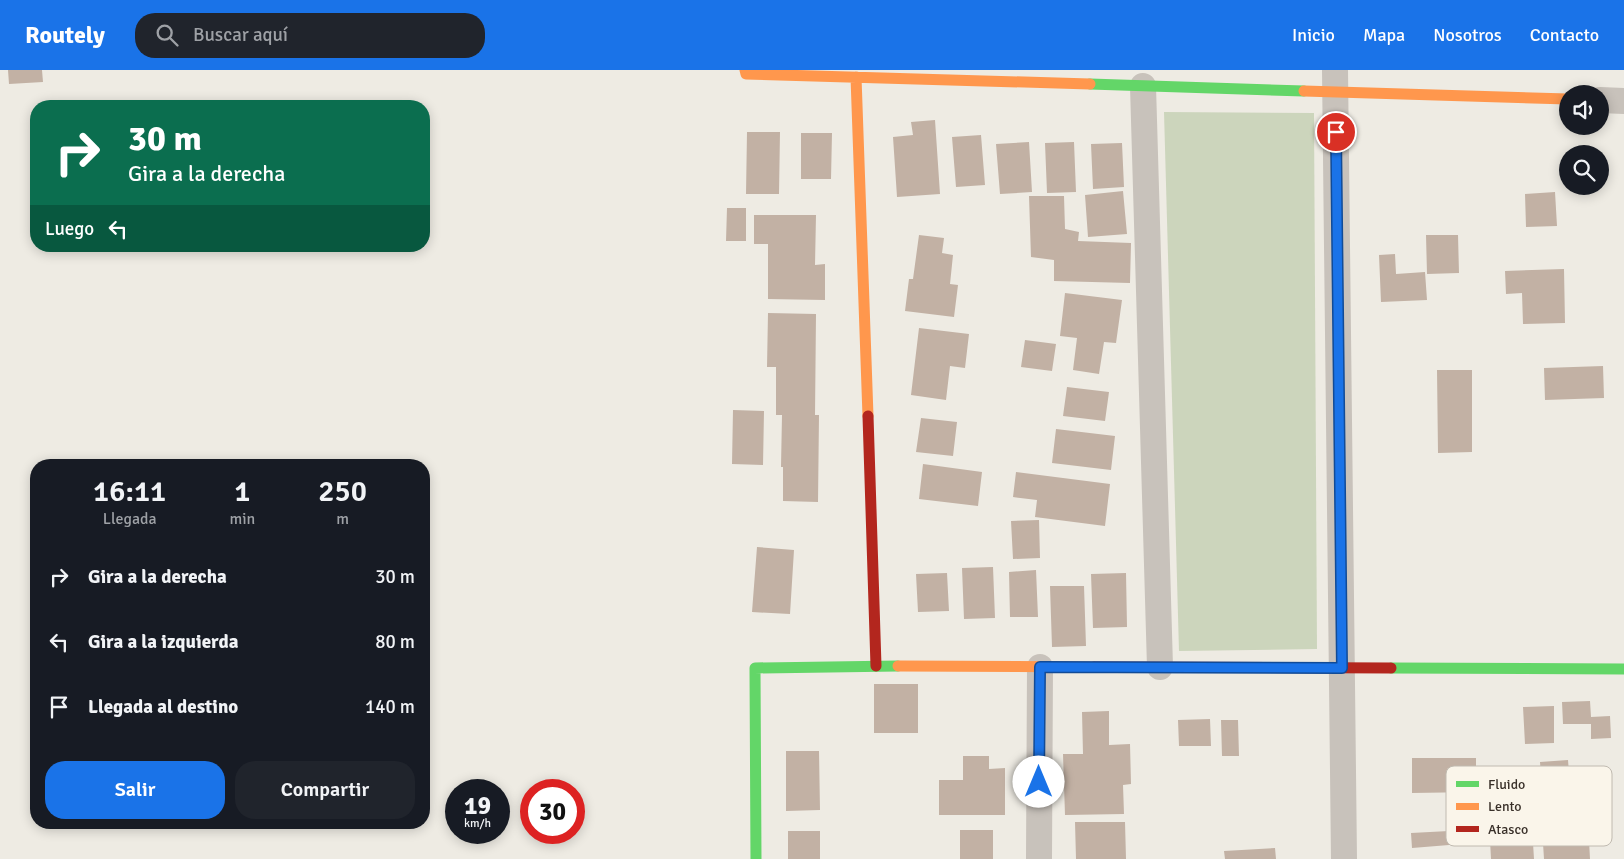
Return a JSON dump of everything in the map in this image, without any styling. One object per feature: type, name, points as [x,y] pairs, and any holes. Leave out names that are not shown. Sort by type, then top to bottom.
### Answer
[{"type":"street","points":[[746,70],[746,74],[856,77],[1021,76],[1143,86],[1335,81],[1559,98]]},
{"type":"street","points":[[856,77],[876,666]]},
{"type":"street","points":[[1335,81],[1344,859]]},
{"type":"street","points":[[1143,86],[1160,667]]},
{"type":"street","points":[[1609,100],[1624,101]]},
{"type":"street","points":[[756,859],[755,668],[876,666],[1624,669]]},
{"type":"street","points":[[1039,859],[1040,667]]},
{"type":"green space","points":[[1164,112],[1314,113],[1317,649],[1179,651]]},
{"type":"building","points":[[8,70],[42,70],[43,82],[9,84]]},
{"type":"building","points":[[935,120],[940,194],[897,197],[893,137],[913,135],[911,122]]},
{"type":"building","points":[[747,132],[780,132],[779,194],[746,194]]},
{"type":"building","points":[[801,133],[832,133],[831,179],[801,179]]},
{"type":"building","points":[[981,135],[985,185],[956,187],[952,137]]},
{"type":"building","points":[[1029,142],[1032,192],[1000,194],[996,144]]},
{"type":"building","points":[[1074,142],[1076,192],[1047,193],[1045,143]]},
{"type":"building","points":[[1122,143],[1124,187],[1093,189],[1091,144]]},
{"type":"building","points":[[1123,191],[1127,234],[1088,237],[1085,195]]},
{"type":"building","points":[[1555,192],[1557,226],[1526,227],[1525,194]]},
{"type":"building","points":[[1029,196],[1064,196],[1065,229],[1079,232],[1078,241],[1131,243],[1130,283],[1054,281],[1054,260],[1031,257]]},
{"type":"building","points":[[727,208],[746,208],[746,241],[726,241]]},
{"type":"building","points":[[754,215],[816,215],[815,265],[825,264],[825,300],[768,299],[768,244],[754,244]]},
{"type":"building","points":[[919,235],[944,238],[942,253],[953,255],[950,284],[958,285],[954,317],[905,311],[909,279],[913,279]]},
{"type":"building","points":[[1426,235],[1458,235],[1459,273],[1427,274]]},
{"type":"building","points":[[1395,254],[1396,274],[1425,272],[1427,300],[1381,302],[1379,255]]},
{"type":"building","points":[[1564,269],[1565,323],[1523,324],[1522,293],[1506,294],[1505,271]]},
{"type":"building","points":[[1065,293],[1122,300],[1116,343],[1104,342],[1099,374],[1073,370],[1077,338],[1060,336]]},
{"type":"building","points":[[768,313],[816,314],[815,415],[819,415],[818,502],[783,501],[783,467],[781,467],[782,415],[776,415],[776,367],[767,367]]},
{"type":"building","points":[[919,328],[969,334],[965,368],[950,366],[946,400],[911,395]]},
{"type":"building","points":[[1025,340],[1056,344],[1052,371],[1021,367]]},
{"type":"building","points":[[1603,366],[1604,398],[1545,400],[1544,368]]},
{"type":"building","points":[[1437,370],[1472,370],[1472,452],[1438,453]]},
{"type":"building","points":[[1067,387],[1109,392],[1105,421],[1063,416]]},
{"type":"building","points":[[733,410],[764,411],[763,465],[732,464]]},
{"type":"building","points":[[921,418],[957,422],[953,456],[916,452]]},
{"type":"building","points":[[1056,429],[1115,436],[1111,470],[1052,463]]},
{"type":"building","points":[[923,464],[982,472],[978,506],[919,499]]},
{"type":"building","points":[[1016,472],[1110,484],[1105,526],[1035,517],[1037,500],[1013,497]]},
{"type":"building","points":[[1039,520],[1040,558],[1013,559],[1011,521]]},
{"type":"building","points":[[757,547],[794,550],[790,614],[752,612]]},
{"type":"building","points":[[993,567],[995,618],[964,619],[962,568]]},
{"type":"building","points":[[1036,570],[1038,617],[1010,617],[1009,572]]},
{"type":"building","points":[[947,573],[949,611],[918,612],[916,574]]},
{"type":"building","points":[[1126,573],[1127,627],[1093,628],[1091,574]]},
{"type":"building","points":[[1050,586],[1084,586],[1086,646],[1052,647]]},
{"type":"building","points":[[874,684],[918,684],[918,733],[874,733]]},
{"type":"building","points":[[1590,701],[1591,717],[1610,716],[1611,738],[1591,739],[1591,724],[1563,724],[1562,702]]},
{"type":"building","points":[[1554,706],[1554,743],[1525,744],[1523,707]]},
{"type":"building","points":[[1109,711],[1109,745],[1130,744],[1131,784],[1123,785],[1124,814],[1065,815],[1063,754],[1083,754],[1082,712]]},
{"type":"building","points":[[1210,719],[1211,746],[1179,746],[1178,720]]},
{"type":"building","points":[[1221,720],[1238,720],[1239,756],[1222,756]]},
{"type":"building","points":[[786,751],[819,751],[820,810],[786,811]]},
{"type":"building","points":[[963,756],[989,756],[989,769],[1005,768],[1005,815],[939,815],[939,780],[963,780]]},
{"type":"building","points":[[1412,758],[1476,758],[1476,766],[1446,766],[1446,792],[1412,793]]},
{"type":"building","points":[[1568,760],[1568,766],[1540,766],[1540,762]]},
{"type":"building","points":[[1075,822],[1125,822],[1126,859],[1076,859]]},
{"type":"building","points":[[960,830],[993,830],[993,859],[960,859]]},
{"type":"building","points":[[788,831],[820,831],[820,859],[788,859]]},
{"type":"building","points":[[1446,831],[1446,845],[1412,848],[1411,833]]},
{"type":"building","points":[[1490,846],[1533,846],[1534,859],[1491,859]]},
{"type":"building","points":[[1543,846],[1589,846],[1590,859],[1544,859]]},
{"type":"building","points":[[1275,848],[1276,859],[1225,859],[1224,851]]},
{"type":"traffic: fast","points":[[1090,84],[1304,91]]},
{"type":"traffic: fast","points":[[756,859],[755,668],[898,666]]},
{"type":"traffic: fast","points":[[1391,668],[1624,669]]},
{"type":"traffic: slow","points":[[745,70],[746,74],[1090,84]]},
{"type":"traffic: slow","points":[[856,77],[868,416]]},
{"type":"traffic: slow","points":[[1304,91],[1559,99]]},
{"type":"traffic: slow","points":[[898,666],[1094,667]]},
{"type":"traffic: jam","points":[[868,416],[876,666]]},
{"type":"traffic: jam","points":[[1094,667],[1391,668]]},
{"type":"route","points":[[1039,782],[1040,667],[1342,668],[1336,132]]}]
